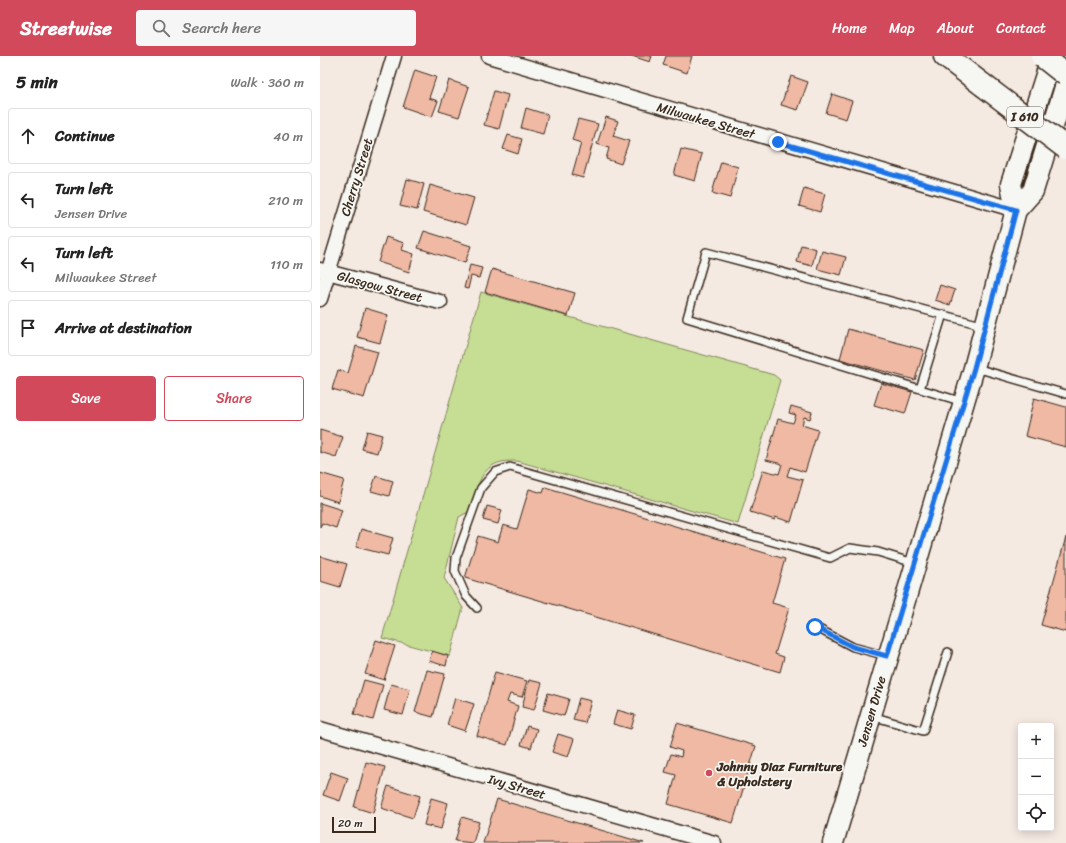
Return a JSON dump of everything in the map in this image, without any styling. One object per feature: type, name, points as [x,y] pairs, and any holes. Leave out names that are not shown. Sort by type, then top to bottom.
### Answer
[{"type":"highway","name":"I 610","points":[[945,56],[1066,148]]},
{"type":"highway","points":[[1042,56],[1066,74]]},
{"type":"main road","name":"Jensen Drive","points":[[833,843],[914,563],[974,368],[1016,210],[1011,184],[1052,56]]},
{"type":"main road","name":"Jensen Drive","points":[[1016,210],[1033,191],[1066,84]]},
{"type":"street","name":"Cherry Street","points":[[320,299],[324,271],[394,56]]},
{"type":"street","name":"Milwaukee Street","points":[[489,56],[1016,210]]},
{"type":"street","name":"Glasgow Street","points":[[324,271],[440,302]]},
{"type":"street","name":"Ivy Street","points":[[320,729],[714,843]]},
{"type":"lane","points":[[963,402],[687,318],[706,252],[985,326]]},
{"type":"lane","points":[[920,389],[943,314]]},
{"type":"lane","points":[[974,368],[1066,394]]},
{"type":"lane","points":[[477,608],[466,596],[455,571],[456,558],[481,488],[496,472],[510,467],[830,558],[850,548],[878,552],[914,563]]},
{"type":"lane","points":[[815,627],[853,647],[887,656]]},
{"type":"lane","points":[[870,715],[924,731],[948,652]]},
{"type":"green space","points":[[481,292],[774,375],[780,380],[738,524],[517,461],[505,461],[489,468],[483,474],[479,482],[470,511],[459,517],[444,578],[463,608],[450,656],[382,638]]},
{"type":"building","points":[[632,56],[652,56],[650,62]]},
{"type":"building","points":[[666,56],[692,56],[687,73],[663,65]]},
{"type":"building","points":[[415,70],[436,77],[429,98],[438,101],[432,117],[403,107]]},
{"type":"building","points":[[791,76],[808,82],[798,110],[781,105]]},
{"type":"building","points":[[449,80],[469,87],[459,117],[439,111]]},
{"type":"building","points":[[494,91],[508,95],[499,129],[484,125]]},
{"type":"building","points":[[832,94],[852,101],[846,119],[826,113]]},
{"type":"building","points":[[526,108],[548,115],[543,134],[521,128]]},
{"type":"building","points":[[606,117],[618,121],[613,136],[629,141],[621,164],[606,159],[609,148],[597,144]]},
{"type":"building","points":[[578,119],[598,124],[583,178],[572,175],[581,143],[572,140]]},
{"type":"building","points":[[508,135],[522,139],[518,154],[503,149]]},
{"type":"building","points":[[681,149],[702,154],[695,181],[674,175]]},
{"type":"building","points":[[721,162],[738,167],[730,198],[712,193]]},
{"type":"building","points":[[407,179],[424,184],[417,210],[400,206]]},
{"type":"building","points":[[430,185],[474,198],[466,225],[423,212]]},
{"type":"building","points":[[804,188],[825,194],[820,212],[799,206]]},
{"type":"building","points":[[424,231],[471,246],[465,263],[418,248]]},
{"type":"building","points":[[386,237],[404,243],[402,250],[414,254],[409,272],[378,262]]},
{"type":"building","points":[[801,245],[816,249],[812,266],[797,262]]},
{"type":"building","points":[[822,251],[846,257],[841,275],[817,269]]},
{"type":"building","points":[[470,265],[482,268],[479,278],[471,276],[468,289],[464,288]]},
{"type":"building","points":[[492,269],[575,293],[568,316],[485,292]]},
{"type":"building","points":[[940,285],[955,290],[950,305],[935,300]]},
{"type":"building","points":[[365,308],[388,315],[380,343],[357,337]]},
{"type":"building","points":[[848,329],[924,350],[915,380],[840,359]]},
{"type":"building","points":[[356,346],[378,352],[364,398],[332,389],[338,370],[348,373]]},
{"type":"building","points":[[881,383],[912,392],[905,414],[874,405]]},
{"type":"building","points":[[1034,398],[1066,407],[1066,447],[1025,436]]},
{"type":"building","points":[[791,406],[812,412],[810,419],[804,417],[802,425],[818,430],[805,472],[790,467],[787,476],[803,480],[791,522],[775,517],[775,520],[750,512],[763,470],[779,474],[782,464],[766,460],[778,419],[793,423],[796,415],[789,413]]},
{"type":"building","points":[[320,430],[343,437],[336,457],[320,452]]},
{"type":"building","points":[[367,431],[382,435],[377,453],[362,449]]},
{"type":"building","points":[[320,473],[344,480],[338,502],[320,496]]},
{"type":"building","points":[[376,476],[393,481],[389,496],[371,491]]},
{"type":"building","points":[[545,487],[785,559],[772,603],[789,608],[775,654],[784,657],[780,672],[465,578],[478,536],[498,542],[503,525],[517,529],[529,489],[543,493]]},
{"type":"building","points":[[320,503],[342,510],[336,528],[322,523],[320,527]]},
{"type":"building","points":[[487,506],[502,510],[498,524],[483,520]]},
{"type":"building","points":[[361,529],[393,538],[388,555],[356,547]]},
{"type":"building","points":[[1066,537],[1066,632],[1041,625]]},
{"type":"building","points":[[320,556],[347,564],[340,587],[320,581]]},
{"type":"building","points":[[376,640],[395,646],[384,680],[365,674]]},
{"type":"building","points":[[432,651],[448,656],[446,666],[429,661]]},
{"type":"building","points":[[427,670],[445,674],[433,717],[415,712]]},
{"type":"building","points":[[495,672],[527,681],[522,697],[510,694],[507,702],[518,706],[507,745],[477,736]]},
{"type":"building","points":[[364,680],[383,685],[373,720],[354,714]]},
{"type":"building","points":[[529,680],[542,683],[534,710],[522,707]]},
{"type":"building","points":[[391,684],[410,689],[403,715],[384,710]]},
{"type":"building","points":[[548,693],[569,699],[564,716],[543,710]]},
{"type":"building","points":[[455,698],[474,704],[465,731],[447,725]]},
{"type":"building","points":[[579,698],[591,701],[585,723],[573,720]]},
{"type":"building","points":[[617,710],[635,715],[631,729],[613,724]]},
{"type":"building","name":"Johnny Diaz Furniture & Upholstery","points":[[677,723],[756,746],[733,823],[668,804],[676,775],[665,772],[671,754],[681,757],[682,751],[670,747]]},
{"type":"building","points":[[527,726],[537,729],[531,748],[521,745]]},
{"type":"building","points":[[558,734],[574,739],[568,757],[552,752]]},
{"type":"building","points":[[366,762],[385,767],[373,813],[354,807]]},
{"type":"building","points":[[331,772],[348,778],[340,801],[323,795]]},
{"type":"building","points":[[388,786],[420,796],[413,818],[381,808]]},
{"type":"building","points":[[431,798],[448,803],[441,829],[424,825]]},
{"type":"building","points":[[497,799],[644,843],[483,843]]},
{"type":"building","points":[[462,817],[479,822],[473,843],[455,841]]},
{"type":"place","name":"Johnny Diaz Furniture & Upholstery","points":[[709,773]]},
{"type":"route","points":[[778,142],[1016,210],[974,368],[887,656],[853,647],[815,627]]}]
